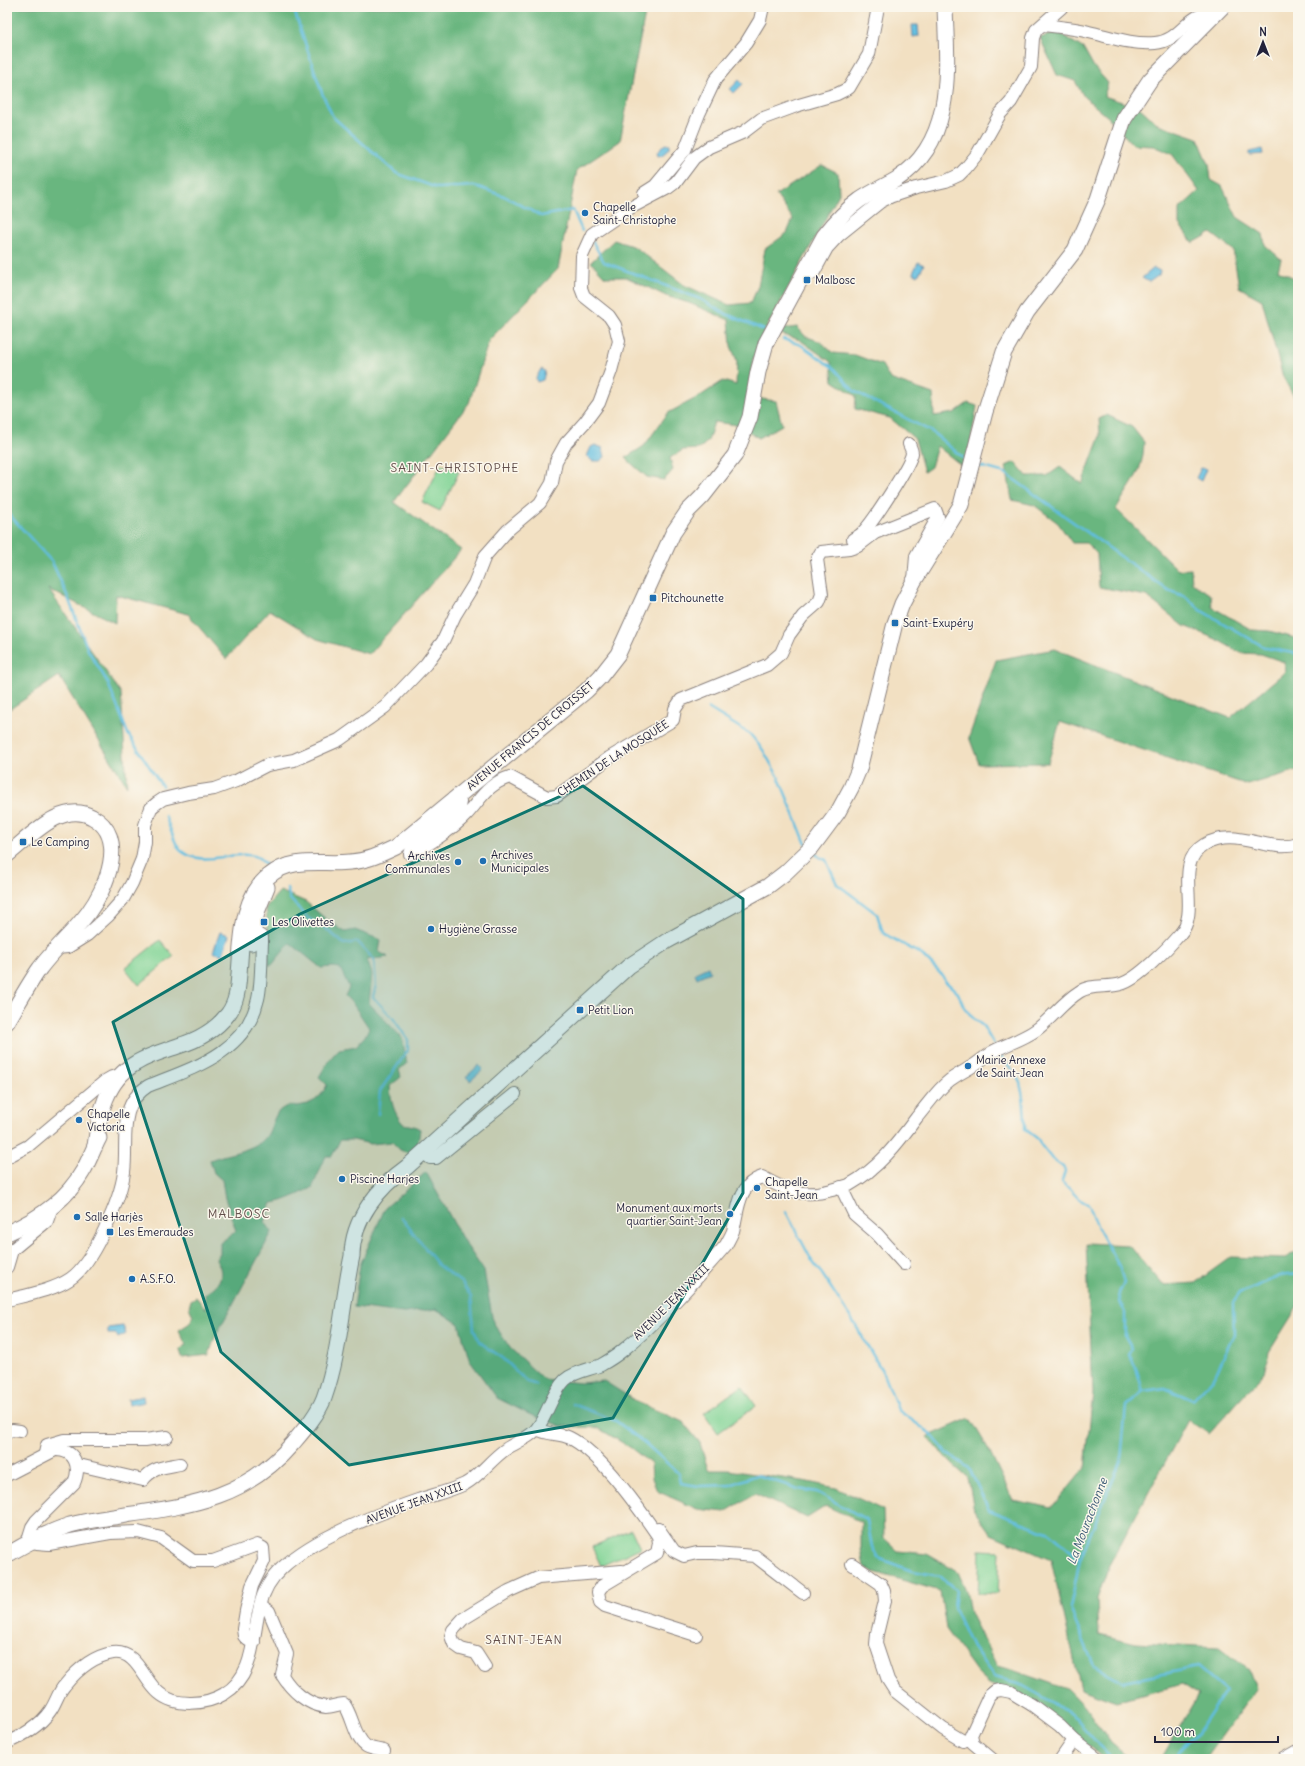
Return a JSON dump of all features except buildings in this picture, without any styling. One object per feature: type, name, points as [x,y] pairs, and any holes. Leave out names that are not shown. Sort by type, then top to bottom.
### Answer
[{"type":"main road","name":"AVENUE FRANCIS DE CROISSET","points":[[249,928],[249,902],[262,883],[270,875],[282,869],[302,863],[352,862],[380,855],[396,847],[586,691],[600,677],[618,654],[673,533],[688,511],[703,496],[735,455],[750,417],[766,343],[824,236],[833,224],[859,201],[905,172],[924,151],[933,138],[940,121],[945,99],[947,43],[945,7]]},
{"type":"main road","points":[[7,1555],[31,1541],[83,1522],[182,1507],[214,1498],[239,1488],[285,1453],[302,1433],[323,1400],[332,1371],[352,1256],[359,1245],[363,1233],[377,1206],[407,1167],[636,961],[668,940],[768,886],[796,862],[827,829],[851,788],[859,769],[867,743],[895,622],[902,604],[914,581],[961,505],[985,412],[1004,352],[1027,312],[1075,250],[1098,199],[1124,118],[1150,80],[1219,10]]},
{"type":"main road","points":[[7,855],[58,815],[77,812],[96,818],[110,838],[112,855],[103,887],[88,913],[40,968],[7,1022]]},
{"type":"main road","points":[[95,1146],[98,1124],[104,1102],[109,1090],[121,1075],[136,1063],[148,1057],[201,1038],[221,1022],[229,1013],[235,1001],[243,943],[258,912],[265,891],[282,869]]},
{"type":"main road","points":[[7,1234],[26,1224],[52,1207],[74,1184],[95,1146],[104,1126],[115,1094],[127,1078],[145,1067],[159,1061],[200,1047],[213,1040],[231,1023],[239,1011],[243,999],[249,953],[249,928]]},
{"type":"street","points":[[597,230],[625,203],[655,186],[685,150],[699,114],[715,80],[746,43],[760,20],[762,7]]},
{"type":"street","points":[[56,948],[60,949],[68,947],[87,935],[108,916],[123,899],[132,883],[142,859],[145,842],[144,825],[152,808],[157,803],[163,799],[214,789],[236,781],[267,765],[294,760],[339,740],[385,707],[426,664],[443,641],[455,615],[474,584],[485,556],[508,530],[540,503],[552,483],[556,461],[566,443],[585,422],[599,403],[611,371],[619,341],[615,325],[609,316],[584,296],[581,288],[582,256],[592,234],[630,208],[668,188],[676,182],[694,158],[709,147],[744,132],[761,119],[799,105],[837,94],[849,88],[869,54],[878,7]]},
{"type":"street","points":[[805,270],[810,274],[814,272],[827,248],[840,235],[880,202],[892,196],[916,188],[946,181],[959,175],[966,168],[978,153],[1000,114],[1011,102],[1031,67],[1033,38],[1036,30],[1062,7]]},
{"type":"street","points":[[1043,25],[1088,31],[1128,42],[1156,44],[1172,38],[1198,15],[1205,12],[1219,10]]},
{"type":"street","points":[[849,549],[850,542],[862,534],[874,519],[904,472],[910,460],[912,451],[909,444]]},
{"type":"street","name":"CHEMIN DE LA MOSQUÉE","points":[[457,797],[460,802],[458,812],[415,840],[410,854],[425,847],[465,816],[488,788],[501,780],[510,777],[547,797],[557,796],[609,758],[672,720],[681,700],[767,665],[781,653],[788,635],[803,616],[819,602],[822,594],[817,559],[822,552],[849,549],[858,546],[875,533],[935,509],[938,516],[916,556],[914,581]]},
{"type":"street","points":[[904,1264],[877,1234],[854,1214],[841,1187],[848,1185],[872,1168],[896,1146],[936,1092],[950,1080],[992,1052],[1022,1039],[1037,1029],[1079,991],[1089,988],[1122,984],[1137,977],[1182,933],[1187,921],[1189,905],[1188,871],[1193,856],[1202,846],[1217,839],[1232,838],[1277,845],[1298,844]]},
{"type":"street","points":[[7,1300],[64,1283],[79,1273],[95,1250],[121,1186],[125,1155],[126,1121],[133,1099],[139,1091],[217,1056],[227,1049],[247,1025],[255,1010],[258,998],[262,942],[262,937],[249,928]]},
{"type":"street","points":[[7,1157],[28,1146],[105,1082],[112,1077],[121,1075]]},
{"type":"street","points":[[422,1152],[430,1158],[436,1158],[515,1094]]},
{"type":"street","name":"AVENUE JEAN XXIII","points":[[7,1743],[37,1725],[50,1711],[64,1686],[87,1664],[101,1656],[115,1653],[125,1653],[134,1660],[160,1694],[185,1703],[209,1701],[223,1695],[235,1687],[246,1671],[254,1642],[260,1605],[271,1580],[296,1556],[372,1516],[466,1484],[504,1450],[537,1429],[565,1380],[572,1375],[602,1364],[622,1351],[668,1308],[726,1245],[732,1233],[743,1191],[748,1184],[762,1177],[788,1191],[804,1194],[827,1191],[841,1187]]},
{"type":"street","points":[[7,1267],[12,1250],[47,1221],[52,1207]]},
{"type":"street","points":[[537,1429],[544,1433],[569,1437],[622,1481],[674,1551],[684,1556],[697,1553],[755,1556],[803,1593]]},
{"type":"street","points":[[7,1432],[12,1430],[20,1431]]},
{"type":"street","points":[[44,1454],[48,1445],[64,1440],[145,1440],[167,1437]]},
{"type":"street","points":[[7,1475],[44,1454],[55,1450],[65,1451],[71,1454],[78,1467],[78,1475],[74,1483],[36,1521],[31,1531],[31,1541],[37,1543],[49,1544],[110,1533],[138,1532],[161,1538],[193,1561],[213,1561],[258,1546],[263,1548],[264,1561],[252,1586],[243,1630],[244,1636],[248,1640],[254,1642]]},
{"type":"street","points":[[78,1467],[83,1466],[143,1480],[149,1472],[160,1467],[180,1464]]},
{"type":"street","points":[[611,1473],[658,1536],[659,1543],[657,1553],[623,1572],[602,1586],[598,1592],[600,1602],[605,1606],[696,1635]]},
{"type":"street","points":[[852,1564],[881,1584],[884,1591],[885,1601],[876,1644],[888,1680],[895,1690],[943,1728],[963,1740],[971,1739]]},
{"type":"street","points":[[485,1668],[476,1653],[461,1649],[454,1644],[451,1636],[453,1630],[463,1619],[509,1591],[538,1578],[623,1572]]},
{"type":"street","points":[[260,1605],[269,1611],[284,1646],[286,1654],[282,1675],[293,1690],[304,1699],[325,1707],[344,1704],[360,1739],[367,1746],[384,1751]]},
{"type":"street","points":[[992,1759],[973,1743],[971,1735],[989,1696],[995,1691],[1001,1690],[1011,1692],[1032,1705],[1060,1726],[1074,1740],[1099,1759]]},
{"type":"street","points":[[1061,1759],[1074,1740]]},
{"type":"street","points":[[1284,1759],[1298,1751]]},
{"type":"highlighted area","points":[[583,786],[743,899],[743,1193],[613,1418],[349,1465],[221,1352],[113,1022],[300,914]]},
{"type":"green space","points":[[7,7],[650,7],[645,14],[620,141],[577,170],[558,269],[489,340],[469,403],[394,502],[461,550],[369,654],[317,639],[270,610],[226,659],[188,614],[116,595],[115,623],[48,589],[121,693],[127,786],[59,676],[7,711]]},
{"type":"green space","points":[[1058,32],[1084,49],[1094,67],[1108,83],[1104,96],[1140,108],[1158,124],[1198,138],[1209,164],[1211,180],[1222,186],[1237,217],[1263,234],[1265,245],[1281,259],[1278,270],[1298,280],[1298,291],[1294,301],[1296,325],[1298,326],[1298,404],[1283,377],[1262,300],[1239,287],[1233,250],[1211,233],[1193,243],[1179,224],[1179,209],[1199,191],[1172,154],[1153,146],[1133,145],[1108,117],[1084,97],[1075,81],[1057,75],[1040,38]]},
{"type":"green space","points":[[822,165],[838,173],[839,194],[761,338],[753,359],[748,397],[776,401],[782,425],[759,438],[737,425],[714,422],[708,441],[699,449],[683,450],[670,458],[673,470],[664,480],[647,477],[625,458],[644,446],[668,413],[700,396],[723,381],[736,385],[737,361],[731,346],[729,320],[689,303],[666,296],[626,277],[605,277],[591,262],[614,240],[635,247],[684,285],[729,305],[751,303],[758,286],[765,249],[787,233],[793,219],[776,195]]},
{"type":"green space","points":[[797,327],[805,336],[821,342],[833,353],[855,355],[882,365],[890,379],[933,394],[934,416],[954,413],[968,403],[977,406],[966,469],[937,446],[931,467],[924,472],[915,439],[890,418],[855,409],[856,396],[833,381],[831,362],[800,340],[781,334],[784,329]]},
{"type":"green space","points":[[1107,415],[1132,427],[1144,442],[1139,470],[1116,509],[1178,570],[1191,569],[1192,583],[1211,595],[1212,607],[1252,630],[1269,631],[1295,638],[1298,641],[1298,770],[1248,785],[1060,722],[1048,763],[979,764],[969,737],[996,660],[1055,649],[1230,718],[1286,671],[1284,662],[1261,654],[1241,653],[1216,639],[1184,626],[1146,596],[1099,587],[1097,554],[1086,543],[1072,543],[1058,523],[1034,505],[1012,500],[1006,466],[1015,462],[1027,476],[1047,476],[1060,467],[1082,484],[1100,436],[1099,419]]},
{"type":"green space","points":[[441,464],[459,472],[440,511],[422,502]]},
{"type":"green space","points":[[280,891],[306,902],[327,920],[345,932],[355,930],[381,940],[379,952],[388,957],[367,960],[372,974],[369,1003],[402,1038],[407,1063],[399,1070],[401,1077],[390,1086],[391,1097],[395,1111],[403,1124],[420,1129],[418,1144],[411,1154],[400,1150],[392,1142],[371,1144],[353,1140],[340,1140],[332,1156],[326,1156],[312,1188],[287,1199],[272,1203],[265,1222],[272,1232],[215,1337],[209,1355],[182,1358],[180,1350],[186,1345],[179,1330],[190,1323],[193,1316],[189,1307],[191,1300],[196,1297],[206,1309],[205,1294],[218,1283],[221,1275],[221,1270],[216,1259],[220,1253],[220,1243],[236,1231],[225,1198],[222,1180],[214,1173],[210,1160],[252,1147],[264,1139],[270,1131],[275,1117],[280,1110],[286,1106],[303,1105],[312,1102],[319,1097],[327,1085],[319,1077],[329,1060],[339,1049],[356,1046],[365,1036],[369,1028],[353,1004],[345,996],[349,987],[340,968],[321,968],[290,943],[272,965],[269,965],[266,907]]},
{"type":"green space","points":[[160,940],[174,956],[139,985],[125,968]]},
{"type":"green space","points":[[426,1172],[463,1240],[484,1271],[493,1322],[510,1348],[543,1379],[581,1383],[604,1381],[637,1402],[683,1422],[700,1443],[708,1470],[728,1470],[803,1481],[836,1488],[883,1510],[884,1538],[898,1551],[927,1554],[958,1572],[966,1590],[970,1613],[997,1666],[1069,1690],[1089,1711],[1111,1743],[1130,1759],[1106,1759],[1084,1743],[989,1684],[979,1675],[946,1629],[940,1591],[874,1572],[864,1567],[861,1549],[861,1522],[826,1506],[807,1518],[755,1494],[725,1512],[697,1509],[657,1491],[652,1478],[651,1464],[631,1448],[598,1428],[561,1426],[529,1414],[497,1398],[470,1361],[459,1324],[436,1309],[404,1313],[354,1307],[360,1265],[385,1208]]},
{"type":"green space","points":[[1086,1243],[1129,1245],[1163,1285],[1195,1283],[1231,1257],[1283,1259],[1298,1251],[1298,1306],[1269,1352],[1264,1373],[1209,1434],[1188,1420],[1109,1565],[1097,1599],[1099,1634],[1136,1643],[1219,1647],[1249,1670],[1256,1689],[1205,1759],[1161,1759],[1199,1695],[1182,1684],[1116,1702],[1081,1689],[1051,1560],[991,1534],[974,1510],[968,1478],[952,1464],[927,1437],[970,1418],[989,1450],[1013,1500],[1052,1508],[1085,1468],[1093,1392]]},
{"type":"green space","points":[[742,1386],[756,1406],[718,1433],[704,1413]]},
{"type":"green space","points":[[631,1529],[640,1548],[601,1566],[592,1547]]},
{"type":"green space","points":[[980,1550],[1000,1551],[998,1594],[978,1593]]},
{"type":"water","points":[[912,25],[918,25],[919,36],[913,37]]},
{"type":"water","points":[[739,80],[743,84],[734,93],[730,89]]},
{"type":"water","points":[[665,144],[669,145],[669,149],[662,155],[658,156],[657,152]]},
{"type":"water","points":[[1262,149],[1263,154],[1249,155],[1249,152]]},
{"type":"water","points":[[918,262],[924,265],[918,276],[913,273]]},
{"type":"water","points":[[1154,268],[1160,271],[1159,275],[1149,282],[1142,278]]},
{"type":"water","points":[[541,369],[545,371],[543,380],[537,382],[536,378]]},
{"type":"water","points":[[595,445],[603,448],[605,457],[600,461],[592,461],[587,456],[591,447]]},
{"type":"water","points":[[1201,468],[1206,469],[1201,481],[1196,478]]},
{"type":"water","points":[[220,932],[229,935],[223,955],[213,952]]},
{"type":"water","points":[[708,967],[710,972],[697,978],[695,973]]},
{"type":"water","points":[[479,1065],[483,1070],[470,1081],[466,1077]]},
{"type":"water","points":[[123,1326],[126,1334],[118,1338],[116,1334],[108,1334],[108,1328]]},
{"type":"water","points":[[143,1396],[144,1402],[129,1405],[128,1399]]},
{"type":"waterway","points":[[293,7],[322,93],[333,117],[396,173],[437,188],[475,186],[504,196],[541,216],[573,210],[582,231]]},
{"type":"waterway","points":[[593,242],[604,262],[700,299],[724,313],[764,330]]},
{"type":"waterway","points":[[783,339],[801,345],[835,369],[854,391],[932,432],[967,461]]},
{"type":"waterway","points":[[976,465],[1005,473],[1166,589],[1186,597],[1202,611],[1266,648],[1298,654]]},
{"type":"waterway","points":[[7,512],[52,562],[67,595],[88,650],[108,683],[128,734],[162,786]]},
{"type":"waterway","points":[[708,708],[750,734],[763,750],[779,778],[806,844]]},
{"type":"waterway","points":[[165,816],[178,847],[189,856],[210,858],[251,855],[259,858],[266,864]]},
{"type":"waterway","points":[[814,852],[819,857],[826,860],[837,884],[877,914],[883,933],[922,955],[942,975],[945,981],[958,993],[964,1007],[973,1018],[983,1026],[994,1045]]},
{"type":"waterway","points":[[287,888],[290,899],[309,919],[323,926],[344,944],[358,942],[374,960],[376,985],[373,997],[393,1018],[408,1040],[408,1050],[380,1091],[378,1114]]},
{"type":"waterway","points":[[1000,1054],[1020,1083],[1024,1106],[1025,1129],[1038,1139],[1052,1159],[1063,1167],[1065,1171],[1062,1181],[1079,1199],[1089,1205],[1098,1228],[1119,1266],[1124,1282],[1119,1293],[1120,1301],[1125,1312],[1125,1336],[1132,1348],[1129,1355],[1136,1368],[1143,1391]]},
{"type":"waterway","points":[[786,1212],[812,1261],[856,1326],[885,1376],[898,1410],[931,1434],[947,1453],[969,1468],[989,1510],[1050,1533],[1080,1559]]},
{"type":"waterway","points":[[401,1217],[439,1266],[462,1283],[471,1297],[474,1330],[481,1343],[504,1359],[526,1381],[536,1385]]},
{"type":"waterway","name":"La Mourachonne","points":[[1176,1759],[1178,1751],[1198,1733],[1226,1691],[1198,1667],[1123,1682],[1094,1666],[1070,1608],[1080,1559],[1121,1460],[1126,1406],[1143,1391],[1165,1388],[1193,1400],[1215,1376],[1234,1334],[1233,1303],[1240,1293],[1280,1276],[1298,1274]]},
{"type":"waterway","points":[[573,1404],[616,1421],[646,1444],[678,1473],[680,1483],[699,1486],[730,1485],[757,1475],[798,1489],[817,1492],[867,1520],[872,1547],[878,1558],[912,1571],[940,1576],[956,1590],[954,1608],[971,1645],[994,1677],[1018,1683],[1052,1702],[1076,1719],[1098,1744],[1115,1759]]},
{"type":"place","name":"Chapelle Saint-Christophe","points":[[585,213]]},
{"type":"place","name":"Malbosc","points":[[807,280]]},
{"type":"place","name":"Pitchounette","points":[[653,598]]},
{"type":"place","name":"Saint-Exupéry","points":[[895,623]]},
{"type":"place","name":"Le Camping","points":[[23,842]]},
{"type":"place","name":"Archives Municipales","points":[[483,861]]},
{"type":"place","name":"Archives Communales","points":[[458,862]]},
{"type":"place","name":"Les Olivettes","points":[[264,922]]},
{"type":"place","name":"Hygiène Grasse","points":[[431,929]]},
{"type":"place","name":"Petit Lion","points":[[580,1010]]},
{"type":"place","name":"Mairie Annexe de Saint-Jean","points":[[968,1066]]},
{"type":"place","name":"Chapelle Victoria","points":[[79,1120]]},
{"type":"place","name":"Piscine Harjes","points":[[342,1179]]},
{"type":"place","name":"Chapelle Saint-Jean","points":[[757,1188]]},
{"type":"place","name":"Monument aux morts quartier Saint-Jean","points":[[730,1214]]},
{"type":"place","name":"Salle Harjès","points":[[77,1217]]},
{"type":"place","name":"Les Emeraudes","points":[[110,1232]]},
{"type":"place","name":"A.S.F.O.","points":[[132,1279]]},
{"type":"district","name":"SAINT-CHRISTOPHE","points":[[455,467]]},
{"type":"district","name":"MALBOSC","points":[[239,1213]]},
{"type":"district","name":"SAINT-JEAN","points":[[524,1639]]}]
